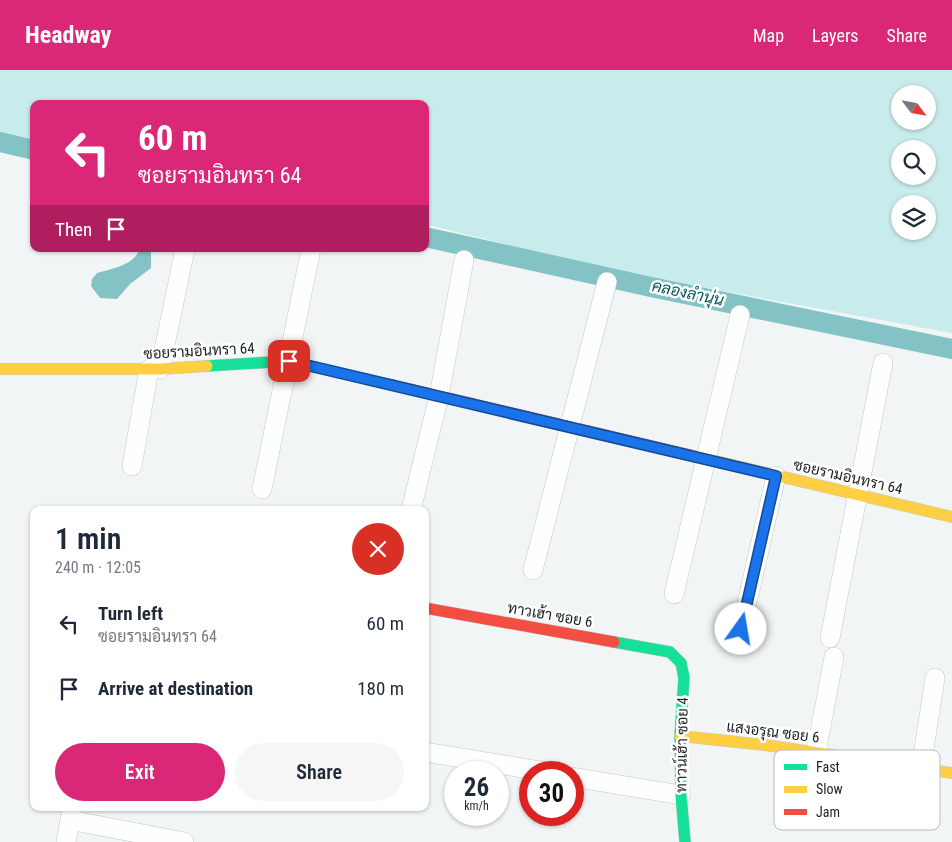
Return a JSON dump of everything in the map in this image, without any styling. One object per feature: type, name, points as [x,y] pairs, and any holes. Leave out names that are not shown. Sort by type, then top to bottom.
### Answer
[{"type":"street","points":[[132,466],[184,252]]},
{"type":"street","points":[[262,489],[311,252]]},
{"type":"street","points":[[412,506],[439,396],[464,260]]},
{"type":"street","points":[[533,570],[607,282]]},
{"type":"street","points":[[674,594],[740,315]]},
{"type":"street","name":"ซอยรามอินทรา 64","points":[[0,369],[155,369],[289,361],[952,517]]},
{"type":"street","points":[[830,638],[883,363]]},
{"type":"street","points":[[741,629],[776,476]]},
{"type":"street","name":"ทาวเฮ้า ซอย 6","points":[[429,609],[670,652]]},
{"type":"street","name":"ทาวน์เฮ้า ซอย 4","points":[[670,652],[681,663],[684,678],[680,736],[681,795],[691,841]]},
{"type":"street","points":[[817,750],[834,657]]},
{"type":"street","points":[[925,750],[935,678]]},
{"type":"street","name":"แสงอรุณ ซอย 6","points":[[680,736],[792,750]]},
{"type":"street","points":[[429,753],[519,767]]},
{"type":"street","points":[[584,779],[681,795]]},
{"type":"street","points":[[66,842],[71,814],[184,842]]},
{"type":"shaded area","points":[[0,70],[952,70],[952,333],[602,269],[429,225],[429,100],[30,100],[30,138],[0,132]]},
{"type":"water","points":[[138,252],[151,252],[151,268],[130,284],[117,299],[100,298],[91,286],[92,279],[97,273],[128,263]]},
{"type":"waterway","name":"คลองลำนุ่น","points":[[0,142],[30,149]]},
{"type":"waterway","name":"คลองลำนุ่น","points":[[429,238],[651,287],[952,349]]},
{"type":"traffic: fast","points":[[207,366],[289,361],[393,385]]},
{"type":"traffic: fast","points":[[614,642],[670,652],[681,663],[684,678],[680,736],[681,795],[685,842]]},
{"type":"traffic: slow","points":[[0,369],[160,369],[207,366]]},
{"type":"traffic: slow","points":[[690,455],[952,517]]},
{"type":"traffic: slow","points":[[680,736],[798,750]]},
{"type":"traffic: slow","points":[[940,771],[952,773]]},
{"type":"traffic: jam","points":[[393,385],[690,455]]},
{"type":"traffic: jam","points":[[429,609],[614,642]]},
{"type":"route","points":[[289,361],[776,476],[741,629]]}]
